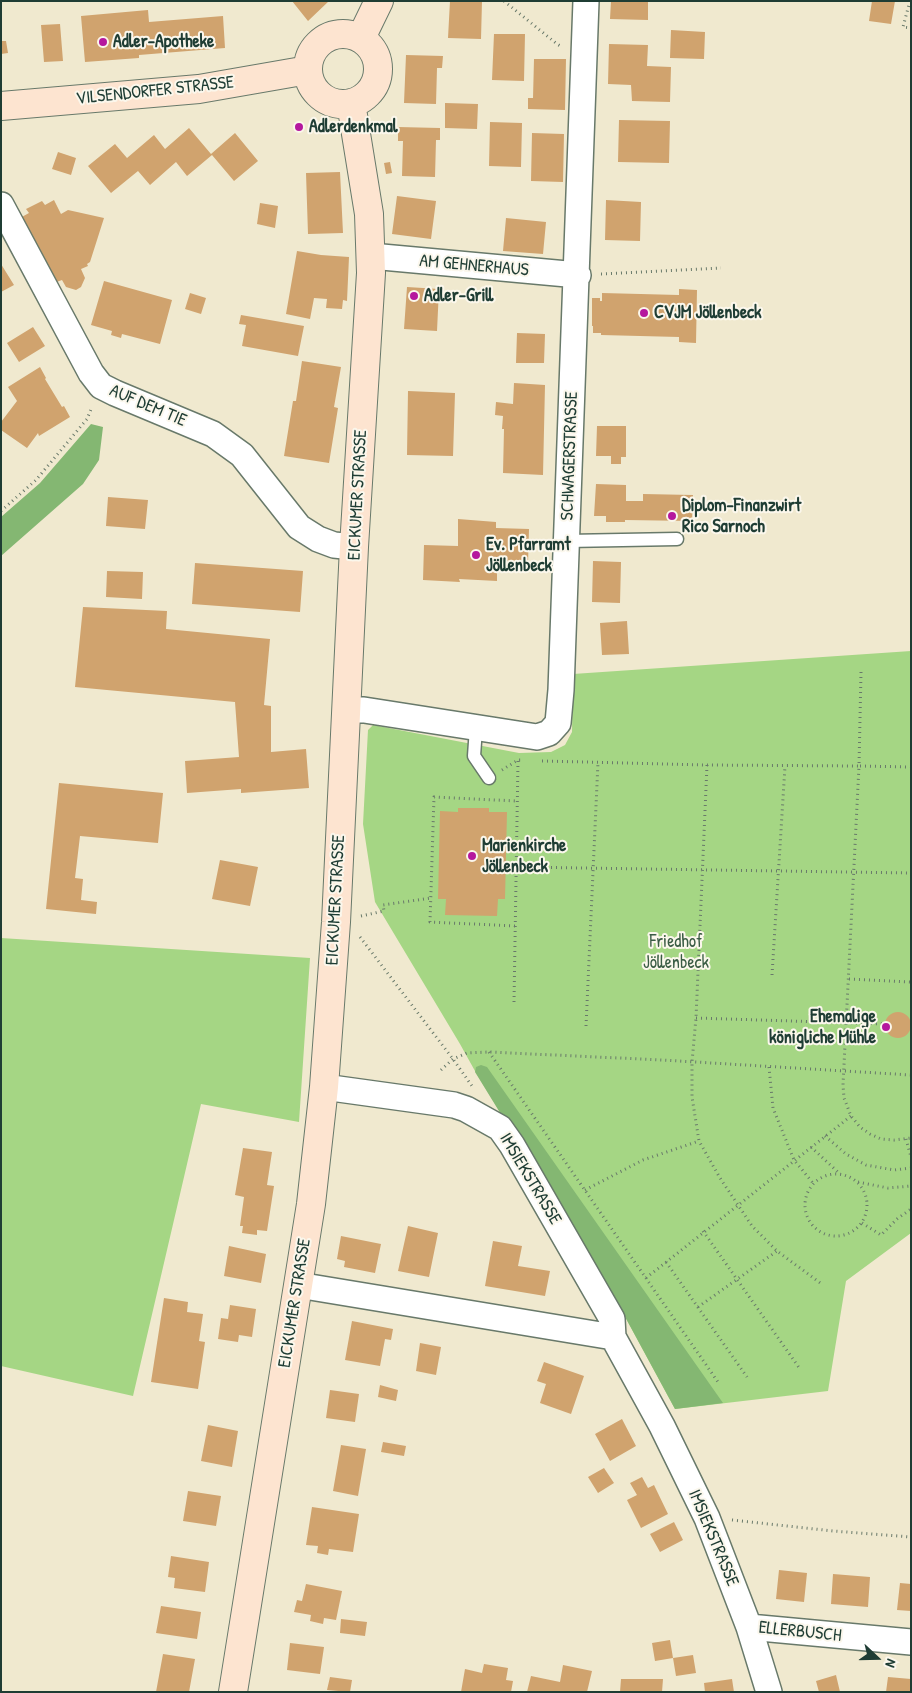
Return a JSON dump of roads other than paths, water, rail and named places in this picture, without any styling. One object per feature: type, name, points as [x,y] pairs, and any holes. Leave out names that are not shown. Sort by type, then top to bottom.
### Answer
[{"type":"main road","points":[[361,38],[379,1]]},
{"type":"main road","points":[[336,34],[347,34],[361,38],[373,51],[377,60],[378,74],[375,84],[366,95],[351,103],[337,104],[322,98],[312,86],[308,70],[311,54],[325,38],[336,34]]},
{"type":"main road","name":"VILSENDORFER STRASSE","points":[[1,106],[199,89],[308,70]]},
{"type":"main road","name":"EICKUMER STRASSE","points":[[237,1691],[311,1204],[324,1087],[336,922],[354,548],[371,273],[369,214],[351,103]]},
{"type":"street","name":"SCHWAGERSTRASSE","points":[[347,710],[364,710],[537,737],[549,733],[558,723],[561,690],[578,275],[586,1]]},
{"type":"street","name":"AUF DEM TIE","points":[[1,205],[91,373],[101,386],[115,394],[213,434],[242,455],[299,527],[318,539],[334,545],[354,548]]},
{"type":"street","name":"AM GEHNERHAUS","points":[[371,256],[578,275]]},
{"type":"street","name":"IMSIEKSTRASSE","points":[[324,1087],[454,1105],[466,1109],[500,1128],[512,1145],[612,1319],[613,1337],[662,1426],[707,1518],[749,1627],[769,1692]]},
{"type":"street","points":[[298,1285],[613,1337]]},
{"type":"street","name":"ELLERBUSCH","points":[[749,1627],[911,1642]]},
{"type":"lane","points":[[567,541],[676,539]]},
{"type":"lane","points":[[476,728],[474,756],[489,778]]},
{"type":"place","name":"Adler-Apotheke","points":[[103,42]]},
{"type":"place","name":"Adlerdenkmal","points":[[299,127]]},
{"type":"place","name":"Adler-Grill","points":[[414,296]]},
{"type":"place","name":"CVJM Jöllenbeck","points":[[644,313]]},
{"type":"place","name":"Diplom-Finanzwirt Rico Sarnoch","points":[[672,516]]},
{"type":"place","name":"Ev. Pfarramt Jöllenbeck","points":[[476,555]]},
{"type":"place","name":"Marienkirche Jöllenbeck","points":[[472,856]]},
{"type":"place","name":"Ehemalige königliche Mühle","points":[[886,1027]]},
{"type":"park label","name":"Friedhof Jöllenbeck","points":[[676,952]]}]
